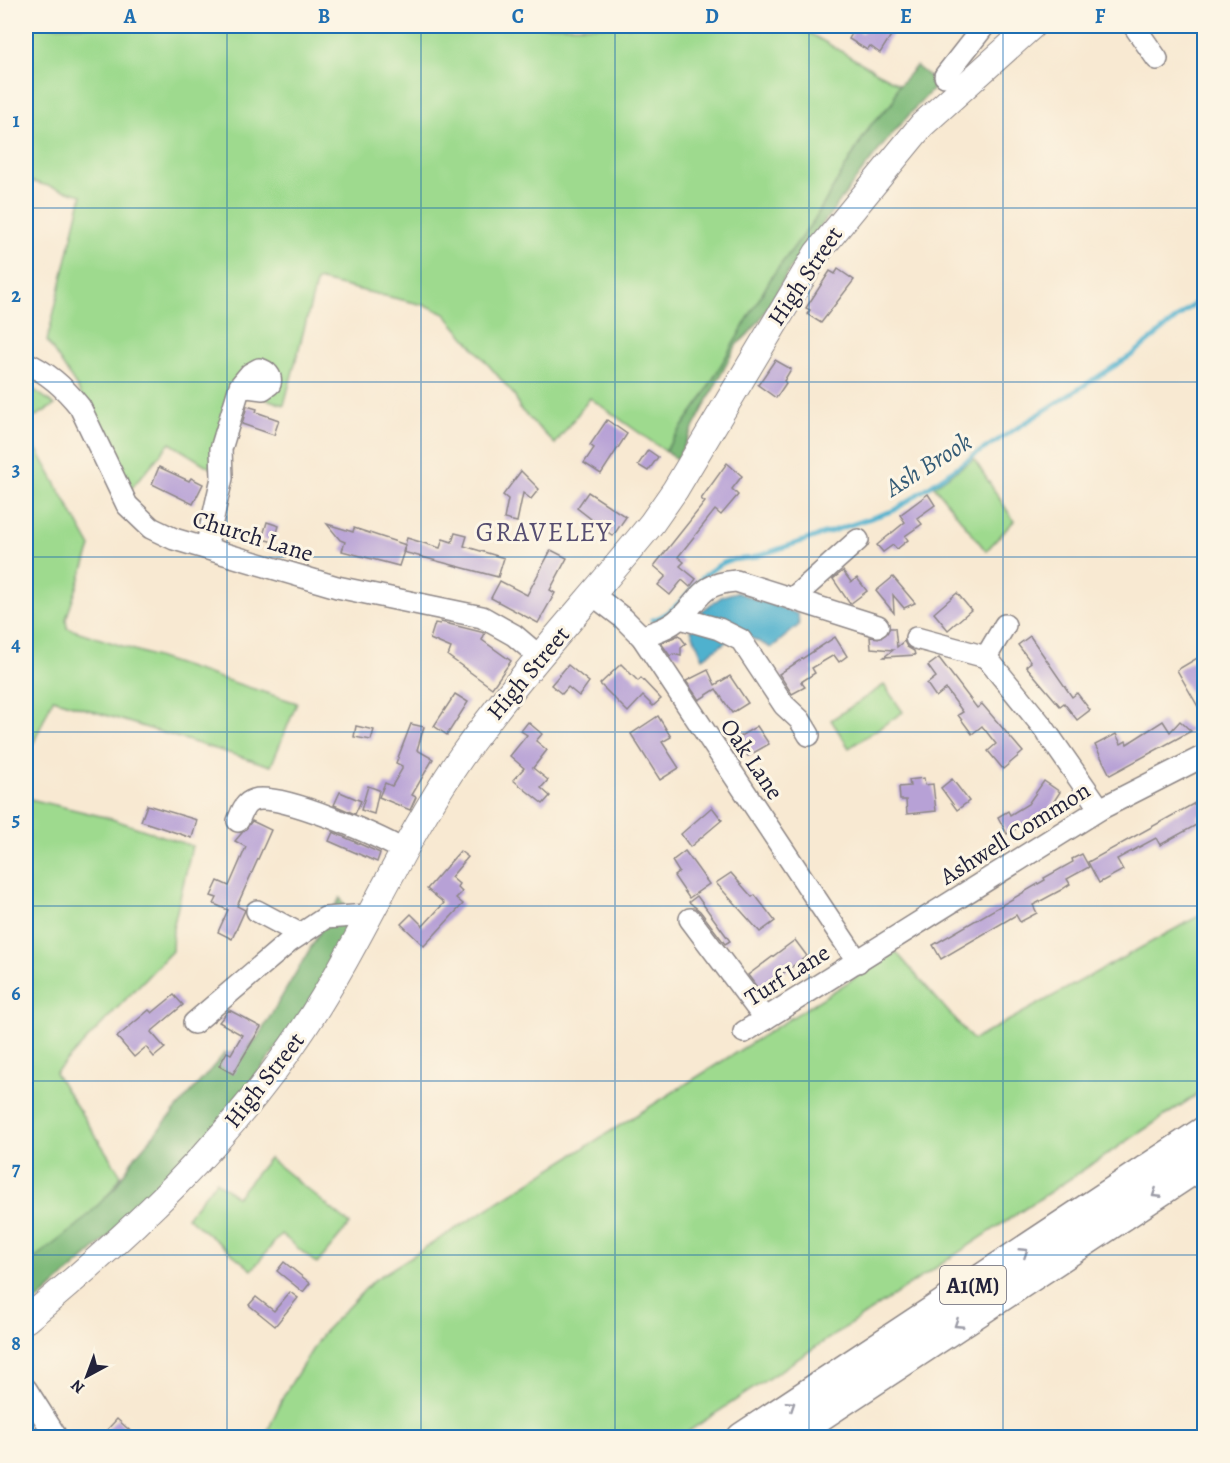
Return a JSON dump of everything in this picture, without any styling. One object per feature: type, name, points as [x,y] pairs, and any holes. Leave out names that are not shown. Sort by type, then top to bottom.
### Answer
[{"type":"highway","name":"A1(M)","points":[[742,1437],[1204,1132]]},
{"type":"highway","name":"A1(M)","points":[[786,1437],[1204,1162]]},
{"type":"main road","name":"High Street","points":[[26,1320],[123,1237],[203,1157],[275,1068],[304,1028],[330,986],[403,850],[460,758],[675,490],[817,253],[922,125],[980,70],[1032,26]]},
{"type":"street","points":[[945,76],[984,26]]},
{"type":"street","points":[[1134,26],[1156,59]]},
{"type":"street","name":"Church Lane","points":[[26,363],[69,393],[80,407],[123,498],[137,518],[150,528],[206,548],[337,587],[482,617],[514,635],[540,657]]},
{"type":"street","points":[[206,548],[222,478],[221,449],[240,386]]},
{"type":"street","points":[[792,599],[858,540]]},
{"type":"street","points":[[689,620],[696,597],[723,582],[736,581],[878,627]]},
{"type":"street","name":"Oak Lane","points":[[593,595],[623,618],[642,637],[858,962]]},
{"type":"street","points":[[642,637],[674,623],[689,620],[741,640],[784,705],[800,720],[809,735]]},
{"type":"street","points":[[986,657],[1005,625]]},
{"type":"street","points":[[916,638],[986,657],[1043,727],[1100,809]]},
{"type":"street","name":"Ashwell Common","points":[[858,962],[1100,809],[1204,756]]},
{"type":"street","points":[[237,821],[245,804],[255,799],[279,800],[384,839],[403,850]]},
{"type":"street","points":[[256,911],[300,934]]},
{"type":"street","points":[[194,1023],[236,985],[300,934],[325,918],[368,915]]},
{"type":"street","points":[[690,919],[765,1019]]},
{"type":"street","name":"Turf Lane","points":[[744,1032],[858,962]]},
{"type":"street","points":[[26,1389],[57,1437]]},
{"type":"green space","points":[[26,26],[797,26],[900,85],[893,102],[870,126],[814,221],[773,275],[701,400],[665,451],[590,398],[555,444],[520,409],[515,396],[445,314],[428,306],[317,280],[284,405],[245,392],[215,471],[170,443],[129,491],[77,387],[47,341],[82,195],[26,180]]},
{"type":"green space","points":[[916,66],[932,79],[933,89],[861,173],[788,272],[755,327],[737,344],[677,459],[665,451],[701,400],[773,275],[814,220],[870,126],[893,102],[897,88]]},
{"type":"green space","points":[[26,384],[55,405],[26,422]]},
{"type":"green space","points":[[26,430],[91,547],[66,619],[67,628],[297,703],[271,766],[53,699],[26,760]]},
{"type":"green space","points":[[974,459],[1014,521],[986,551],[934,486]]},
{"type":"green space","points":[[884,685],[903,712],[849,748],[831,720]]},
{"type":"green space","points":[[26,798],[109,818],[192,846],[173,928],[172,951],[55,1073],[121,1175],[115,1186],[93,1212],[50,1250],[26,1265]]},
{"type":"green space","points":[[340,898],[356,921],[342,958],[197,1157],[26,1311],[26,1265],[78,1225],[115,1188],[133,1159],[225,1053],[245,1052],[258,1037]]},
{"type":"green space","points":[[1204,913],[1204,1090],[680,1437],[265,1437],[284,1395],[322,1334],[374,1280],[896,952],[973,1040]]},
{"type":"green space","points":[[269,1158],[350,1224],[317,1264],[281,1234],[252,1270],[187,1217],[216,1181],[237,1197]]},
{"type":"water","points":[[736,592],[798,614],[799,625],[771,648],[740,632],[703,658],[691,630],[702,622],[700,612],[723,596]]},
{"type":"building","points":[[866,26],[897,26],[880,53],[870,46],[867,50],[849,39],[855,28],[862,33]]},
{"type":"building","points":[[838,269],[854,280],[821,323],[807,314],[810,310],[806,308],[830,271],[835,274]]},
{"type":"building","points":[[775,360],[791,369],[784,381],[786,383],[776,398],[758,385]]},
{"type":"building","points":[[247,406],[257,409],[256,412],[279,420],[274,435],[242,424]]},
{"type":"building","points":[[607,420],[627,434],[601,474],[584,463],[594,448],[590,445]]},
{"type":"building","points":[[648,450],[658,457],[648,471],[638,465]]},
{"type":"building","points":[[727,463],[742,476],[732,489],[738,495],[721,515],[715,510],[678,557],[684,562],[680,566],[696,579],[690,587],[682,580],[670,595],[658,585],[666,576],[654,566],[705,502],[701,499]]},
{"type":"building","points":[[159,467],[189,481],[191,478],[203,484],[193,504],[152,484]]},
{"type":"building","points":[[521,471],[539,489],[531,499],[523,493],[517,522],[504,519],[508,499],[503,495]]},
{"type":"building","points":[[588,492],[626,517],[613,536],[577,508]]},
{"type":"building","points":[[928,494],[935,505],[917,518],[922,524],[905,536],[908,540],[897,549],[893,545],[883,552],[877,545],[905,522],[900,515]]},
{"type":"building","points":[[267,522],[279,526],[274,542],[262,539]]},
{"type":"building","points":[[327,524],[353,532],[354,528],[406,545],[399,566],[342,551],[345,542],[340,540]]},
{"type":"building","points":[[455,533],[467,536],[464,546],[504,558],[498,577],[403,552],[407,538],[440,548],[443,539],[452,542]]},
{"type":"building","points":[[551,550],[567,558],[550,590],[555,593],[538,623],[491,598],[500,581],[527,595]]},
{"type":"building","points":[[843,571],[851,582],[857,578],[867,591],[850,604],[833,579]]},
{"type":"building","points":[[893,577],[915,603],[904,608],[893,595],[894,613],[876,591]]},
{"type":"building","points":[[957,593],[971,610],[948,630],[934,613]]},
{"type":"building","points":[[441,622],[485,633],[482,640],[511,661],[492,688],[448,656],[451,648],[430,639],[435,623],[440,624]]},
{"type":"building","points":[[890,628],[895,628],[897,647],[904,641],[915,655],[884,657],[893,650],[871,648],[870,637],[881,638]]},
{"type":"building","points":[[679,635],[686,644],[681,648],[681,656],[673,654],[670,656],[661,643]]},
{"type":"building","points":[[1030,636],[1072,697],[1077,693],[1090,710],[1077,720],[1064,703],[1060,706],[1026,666],[1031,662],[1018,645]]},
{"type":"building","points":[[835,637],[847,656],[839,662],[834,655],[812,668],[815,673],[801,682],[805,687],[792,694],[779,674]]},
{"type":"building","points":[[1204,654],[1204,717],[1177,670]]},
{"type":"building","points":[[939,658],[977,708],[982,704],[1023,752],[1003,769],[988,751],[996,744],[982,726],[972,734],[958,715],[963,712],[946,689],[936,697],[927,684],[936,677],[928,666]]},
{"type":"building","points":[[621,664],[638,681],[641,678],[661,699],[653,706],[643,696],[628,712],[600,684]]},
{"type":"building","points":[[568,665],[589,682],[579,696],[568,687],[562,694],[551,685]]},
{"type":"building","points":[[708,670],[715,685],[730,676],[748,703],[732,713],[716,689],[699,700],[686,681]]},
{"type":"building","points":[[455,694],[468,702],[447,735],[434,726]]},
{"type":"building","points":[[658,716],[671,737],[662,742],[679,768],[660,780],[631,734]]},
{"type":"building","points":[[1163,721],[1170,732],[1180,721],[1191,731],[1110,775],[1095,745],[1116,734],[1121,744],[1126,741],[1127,744]]},
{"type":"building","points":[[528,722],[542,734],[536,741],[547,750],[533,768],[548,780],[541,788],[550,796],[543,804],[513,780],[524,768],[510,756],[527,735],[521,731]]},
{"type":"building","points":[[411,724],[424,727],[417,750],[433,759],[412,795],[416,797],[410,810],[379,797],[385,783],[392,786],[402,769],[402,766],[396,763]]},
{"type":"building","points":[[356,726],[374,730],[371,740],[354,737]]},
{"type":"building","points":[[757,726],[769,744],[748,756],[737,738]]},
{"type":"building","points":[[924,778],[925,785],[933,784],[936,811],[907,814],[906,800],[900,800],[899,787],[910,786],[909,780]]},
{"type":"building","points":[[952,779],[969,801],[957,810],[941,788]]},
{"type":"building","points":[[1044,781],[1060,792],[1045,815],[1042,814],[1007,834],[998,817],[1008,811],[1010,815],[1028,804]]},
{"type":"building","points":[[368,786],[379,790],[374,814],[361,810]]},
{"type":"building","points":[[340,792],[361,801],[355,814],[334,805]]},
{"type":"building","points":[[1204,798],[1204,812],[1197,816],[1200,823],[1160,845],[1156,838],[1117,859],[1123,870],[1099,883],[1088,862]]},
{"type":"building","points":[[147,805],[197,820],[192,838],[141,821]]},
{"type":"building","points":[[712,807],[722,820],[690,847],[681,834]]},
{"type":"building","points":[[252,821],[271,830],[237,906],[245,910],[232,939],[218,932],[228,910],[214,904],[217,898],[211,896],[218,881],[229,886],[246,847],[235,841]]},
{"type":"building","points":[[333,832],[380,853],[377,862],[329,841]]},
{"type":"building","points":[[460,851],[468,857],[451,877],[459,884],[457,887],[462,892],[456,898],[463,904],[424,946],[401,924],[411,914],[423,926],[444,903],[427,889]]},
{"type":"building","points":[[685,851],[709,884],[689,898],[674,876],[679,872],[672,861]]},
{"type":"building","points":[[1082,854],[1089,867],[1067,879],[1070,884],[1033,905],[1037,913],[1020,922],[1016,915],[941,959],[933,945],[1045,880],[1044,878],[1073,862],[1072,859]]},
{"type":"building","points":[[731,873],[752,897],[755,895],[775,921],[760,932],[716,883]]},
{"type":"building","points":[[697,896],[730,941],[725,944],[700,911],[689,902]]},
{"type":"building","points":[[795,940],[807,956],[759,990],[748,975]]},
{"type":"building","points":[[174,995],[183,1005],[151,1032],[165,1048],[154,1057],[146,1047],[134,1057],[117,1037],[149,1010],[152,1013]]},
{"type":"building","points":[[229,1010],[261,1027],[233,1074],[219,1066],[227,1052],[231,1054],[242,1035],[219,1022]]},
{"type":"building","points":[[284,1262],[310,1283],[303,1292],[277,1271]]},
{"type":"building","points":[[290,1292],[298,1298],[275,1326],[249,1305],[256,1297],[274,1311]]},
{"type":"building","points":[[117,1419],[137,1437],[110,1437],[105,1432]]},
{"type":"waterway","name":"Ash Brook","points":[[652,620],[673,609],[707,574],[728,561],[752,558],[895,510],[973,456],[1132,355],[1204,296]]},
{"type":"district","name":"GRAVELEY","points":[[544,532]]}]
